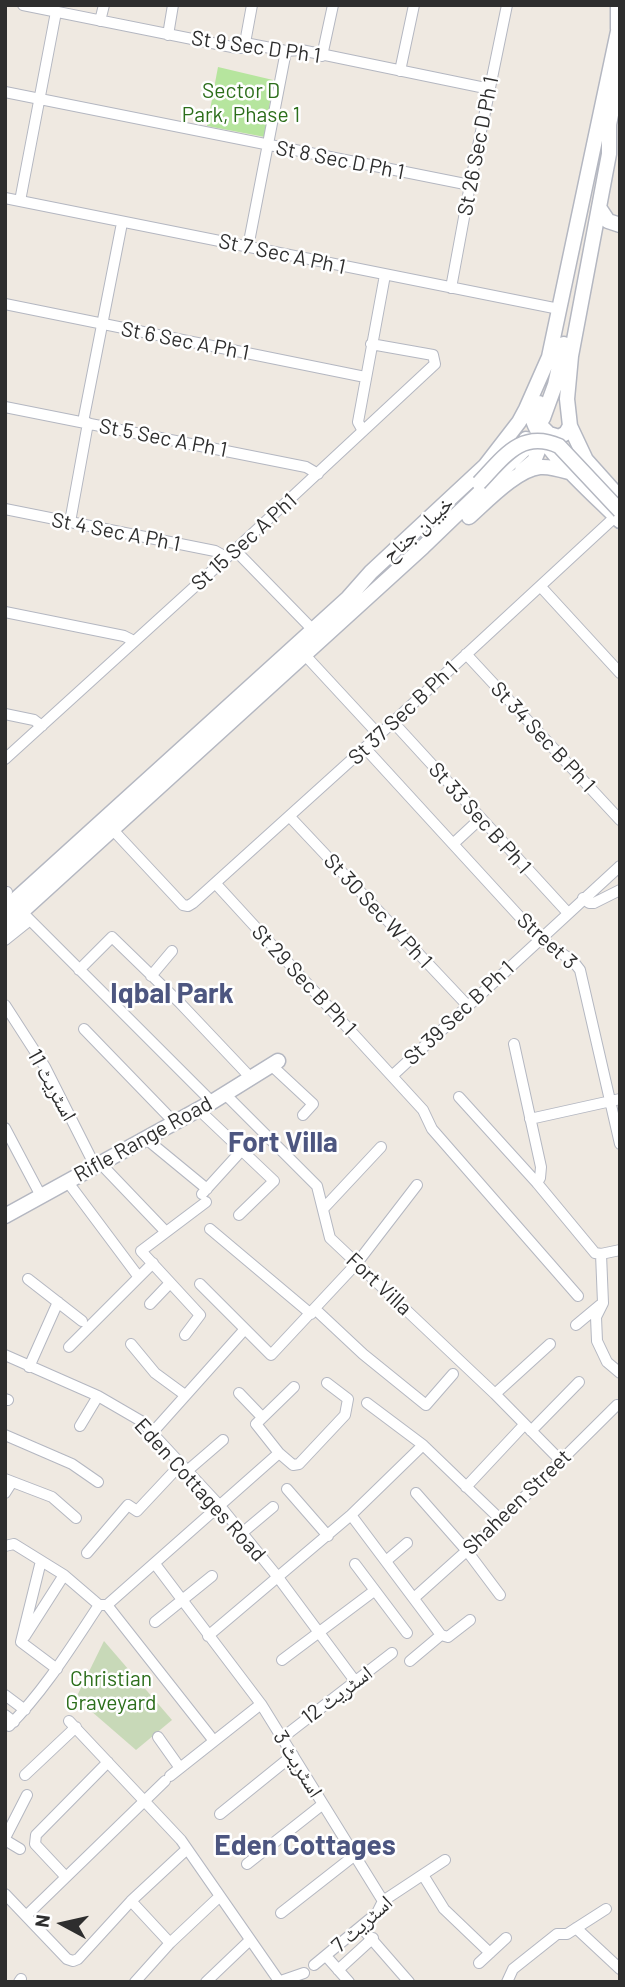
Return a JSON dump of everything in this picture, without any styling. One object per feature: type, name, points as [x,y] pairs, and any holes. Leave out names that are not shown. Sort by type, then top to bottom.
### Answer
[{"type":"main road","name":"خیبان جناح","points":[[13,902],[113,830],[304,654],[352,603],[371,572],[485,466],[519,422],[549,357],[619,26],[618,5]]},
{"type":"main road","points":[[570,426],[565,435],[556,437],[539,425],[539,421],[561,360],[620,72]]},
{"type":"main road","points":[[609,122],[609,154],[566,400],[570,426],[586,460],[620,498]]},
{"type":"main road","points":[[600,209],[608,221],[620,225]]},
{"type":"main road","points":[[595,234],[609,228],[620,230]]},
{"type":"main road","points":[[549,357],[544,391],[533,417],[539,421],[572,473],[618,516]]},
{"type":"main road","points":[[352,603],[380,595],[516,477],[536,458],[538,447],[533,440],[525,439],[515,443],[485,466]]},
{"type":"main road","points":[[352,603],[517,446],[530,441],[550,442],[559,446],[618,516]]},
{"type":"main road","name":"خیبان جناح","points":[[5,927],[13,902],[314,631],[423,547],[530,444]]},
{"type":"main road","points":[[516,477],[540,467],[572,473]]},
{"type":"main road","name":"Rifle Range Road","points":[[7,1211],[41,1196],[218,1098],[274,1063]]},
{"type":"street","name":"St 9 Sec D Ph 1","points":[[23,5],[237,48],[245,43],[286,51],[301,50],[490,89]]},
{"type":"street","points":[[100,21],[104,5]]},
{"type":"street","points":[[168,35],[173,5]]},
{"type":"street","points":[[245,43],[252,5]]},
{"type":"street","points":[[321,56],[333,5]]},
{"type":"street","points":[[400,71],[414,5]]},
{"type":"street","name":"St 26 Sec D Ph 1","points":[[451,288],[507,5]]},
{"type":"street","points":[[20,201],[56,12]]},
{"type":"street","points":[[248,247],[286,51]]},
{"type":"street","name":"St 8 Sec D Ph 1","points":[[5,92],[470,185]]},
{"type":"street","name":"St 7 Sec A Ph 1","points":[[5,198],[559,309]]},
{"type":"street","points":[[70,522],[102,324],[122,223]]},
{"type":"street","points":[[363,431],[358,422],[384,275]]},
{"type":"street","name":"St 6 Sec A Ph 1","points":[[5,304],[366,377]]},
{"type":"street","name":"St 15 Sec A Ph1","points":[[5,759],[318,474],[433,367],[436,361],[433,355],[371,344]]},
{"type":"street","name":"St 5 Sec A Ph 1","points":[[5,407],[306,467],[318,474]]},
{"type":"street","name":"St 4 Sec A Ph 1","points":[[5,509],[215,551],[226,557]]},
{"type":"street","name":"St 37 Sec B Ph 1","points":[[113,830],[183,905],[188,906],[216,884],[618,516]]},
{"type":"street","points":[[235,550],[314,631]]},
{"type":"street","points":[[541,587],[620,673]]},
{"type":"street","points":[[5,612],[124,636],[134,641]]},
{"type":"street","points":[[304,654],[379,735]]},
{"type":"street","name":"St 34 Sec B Ph 1","points":[[467,654],[620,821]]},
{"type":"street","points":[[5,714],[34,720],[42,726]]},
{"type":"street","name":"St 33 Sec B Ph 1","points":[[393,722],[568,913]]},
{"type":"street","name":"Street 3","points":[[365,748],[540,939],[573,961],[582,974],[615,1100],[620,1144]]},
{"type":"street","name":"St 30 Sec W Ph 1","points":[[289,817],[467,1005]]},
{"type":"street","points":[[453,844],[481,818]]},
{"type":"street","name":"St 39 Sec B Ph 1","points":[[392,1076],[620,866]]},
{"type":"street","name":"St 29 Sec B Ph 1","points":[[216,884],[423,1110],[432,1129],[578,1296]]},
{"type":"street","points":[[583,898],[594,903],[620,890]]},
{"type":"street","points":[[5,940],[13,902]]},
{"type":"street","points":[[13,902],[79,971],[317,1186],[340,1191]]},
{"type":"street","points":[[79,971],[112,937],[251,1078]]},
{"type":"street","points":[[152,976],[172,951]]},
{"type":"street","name":"اسٹریٹ 11","points":[[5,1005],[45,1067],[97,1165],[166,1232]]},
{"type":"street","points":[[84,1029],[174,1122]]},
{"type":"street","points":[[514,1044],[541,1167],[537,1182]]},
{"type":"street","points":[[274,1063],[313,1104],[303,1115]]},
{"type":"street","points":[[459,1097],[537,1182],[595,1253],[620,1250]]},
{"type":"street","points":[[530,1119],[615,1100]]},
{"type":"street","points":[[198,1109],[274,1181],[239,1215]]},
{"type":"street","points":[[5,1128],[41,1196]]},
{"type":"street","points":[[145,1138],[205,1195]]},
{"type":"street","points":[[323,1209],[381,1147]]},
{"type":"street","points":[[185,1335],[200,1315],[141,1251],[166,1232],[205,1195],[242,1150]]},
{"type":"street","points":[[67,1181],[138,1276]]},
{"type":"street","points":[[200,1284],[271,1354],[357,1263],[417,1185]]},
{"type":"street","name":"Fort Villa","points":[[317,1186],[330,1238],[561,1460]]},
{"type":"street","points":[[210,1229],[426,1405],[453,1374]]},
{"type":"street","points":[[601,1254],[603,1303],[596,1317],[597,1341],[607,1362],[620,1373]]},
{"type":"street","points":[[69,1347],[153,1263]]},
{"type":"street","points":[[28,1279],[82,1321]]},
{"type":"street","points":[[150,1304],[170,1283]]},
{"type":"street","points":[[29,1367],[58,1302]]},
{"type":"street","points":[[576,1325],[603,1303]]},
{"type":"street","points":[[152,1433],[245,1329]]},
{"type":"street","points":[[131,1344],[155,1373],[185,1395]]},
{"type":"street","points":[[495,1394],[550,1344]]},
{"type":"street","name":"Eden Cottages Road","points":[[5,1355],[98,1396],[141,1421],[220,1506],[277,1576],[355,1681]]},
{"type":"street","points":[[466,1487],[579,1382]]},
{"type":"street","points":[[294,1387],[256,1424],[279,1453],[293,1465],[299,1464],[345,1415],[348,1399],[327,1383]]},
{"type":"street","points":[[239,1393],[262,1417]]},
{"type":"street","points":[[79,1426],[98,1396]]},
{"type":"street","points":[[367,1403],[423,1445],[500,1520]]},
{"type":"street","name":"Shaheen Street","points":[[414,1598],[500,1520],[617,1405]]},
{"type":"street","points":[[5,1435],[72,1464],[98,1482]]},
{"type":"street","points":[[87,1553],[128,1505],[137,1511],[184,1467],[223,1440]]},
{"type":"street","points":[[208,1636],[328,1536],[423,1445]]},
{"type":"street","points":[[10,1721],[25,1710],[103,1605],[155,1564],[279,1453]]},
{"type":"street","points":[[5,1493],[9,1480],[52,1497],[76,1518]]},
{"type":"street","points":[[287,1489],[328,1536]]},
{"type":"street","points":[[416,1493],[467,1551],[500,1595]]},
{"type":"street","points":[[242,1533],[273,1507]]},
{"type":"street","points":[[351,1515],[441,1635],[448,1637],[470,1620]]},
{"type":"street","points":[[386,1561],[407,1543]]},
{"type":"street","points":[[5,1546],[14,1544],[64,1575],[103,1605],[214,1741]]},
{"type":"street","points":[[21,1642],[41,1561]]},
{"type":"street","name":"اسٹریٹ 3","points":[[155,1564],[259,1701],[383,1901]]},
{"type":"street","points":[[355,1564],[407,1633]]},
{"type":"street","points":[[21,1642],[64,1575]]},
{"type":"street","points":[[155,1622],[212,1576]]},
{"type":"street","points":[[282,1660],[374,1591]]},
{"type":"street","points":[[410,1661],[441,1635]]},
{"type":"street","points":[[21,1642],[57,1668]]},
{"type":"street","name":"اسٹریٹ 12","points":[[282,1738],[392,1653]]},
{"type":"street","points":[[5,1695],[25,1710]]},
{"type":"street","points":[[27,1915],[168,1778],[259,1701]]},
{"type":"street","points":[[25,1775],[72,1724],[187,1849],[278,1981],[304,1973]]},
{"type":"street","points":[[158,1737],[180,1768]]},
{"type":"street","points":[[220,1814],[293,1755]]},
{"type":"street","points":[[65,1876],[35,1844],[36,1835],[108,1762]]},
{"type":"street","points":[[20,1849],[5,1839],[27,1796]]},
{"type":"street","points":[[247,1864],[323,1804]]},
{"type":"street","points":[[5,1894],[67,1959],[73,1961],[78,1959],[131,1901],[187,1849]]},
{"type":"street","points":[[281,1913],[355,1855]]},
{"type":"street","name":"اسٹریٹ 7","points":[[314,1965],[377,1913],[383,1901],[445,1860]]},
{"type":"street","points":[[423,1875],[444,1909],[490,1953]]},
{"type":"street","points":[[135,1982],[170,1943],[219,1897]]},
{"type":"street","points":[[131,1901],[170,1943]]},
{"type":"street","points":[[507,1982],[513,1969],[557,1934],[567,1934],[606,1909]]},
{"type":"street","points":[[361,1927],[409,1982]]},
{"type":"street","points":[[576,1928],[620,1969]]},
{"type":"street","points":[[338,1970],[373,1938]]},
{"type":"street","points":[[480,1963],[506,1938]]},
{"type":"street","points":[[205,1982],[250,1940]]},
{"type":"street","points":[[326,1956],[349,1982]]},
{"type":"green space","name":"Sector D Park, Phase 1","points":[[218,67],[273,80],[265,137],[207,126]]},
{"type":"green space","name":"Christian Graveyard","points":[[104,1641],[172,1720],[136,1750],[76,1698]]},
{"type":"district","name":"Iqbal Park","points":[[172,994]]},
{"type":"district","name":"Fort Villa","points":[[283,1143]]},
{"type":"district","name":"Eden Cottages","points":[[305,1846]]}]
